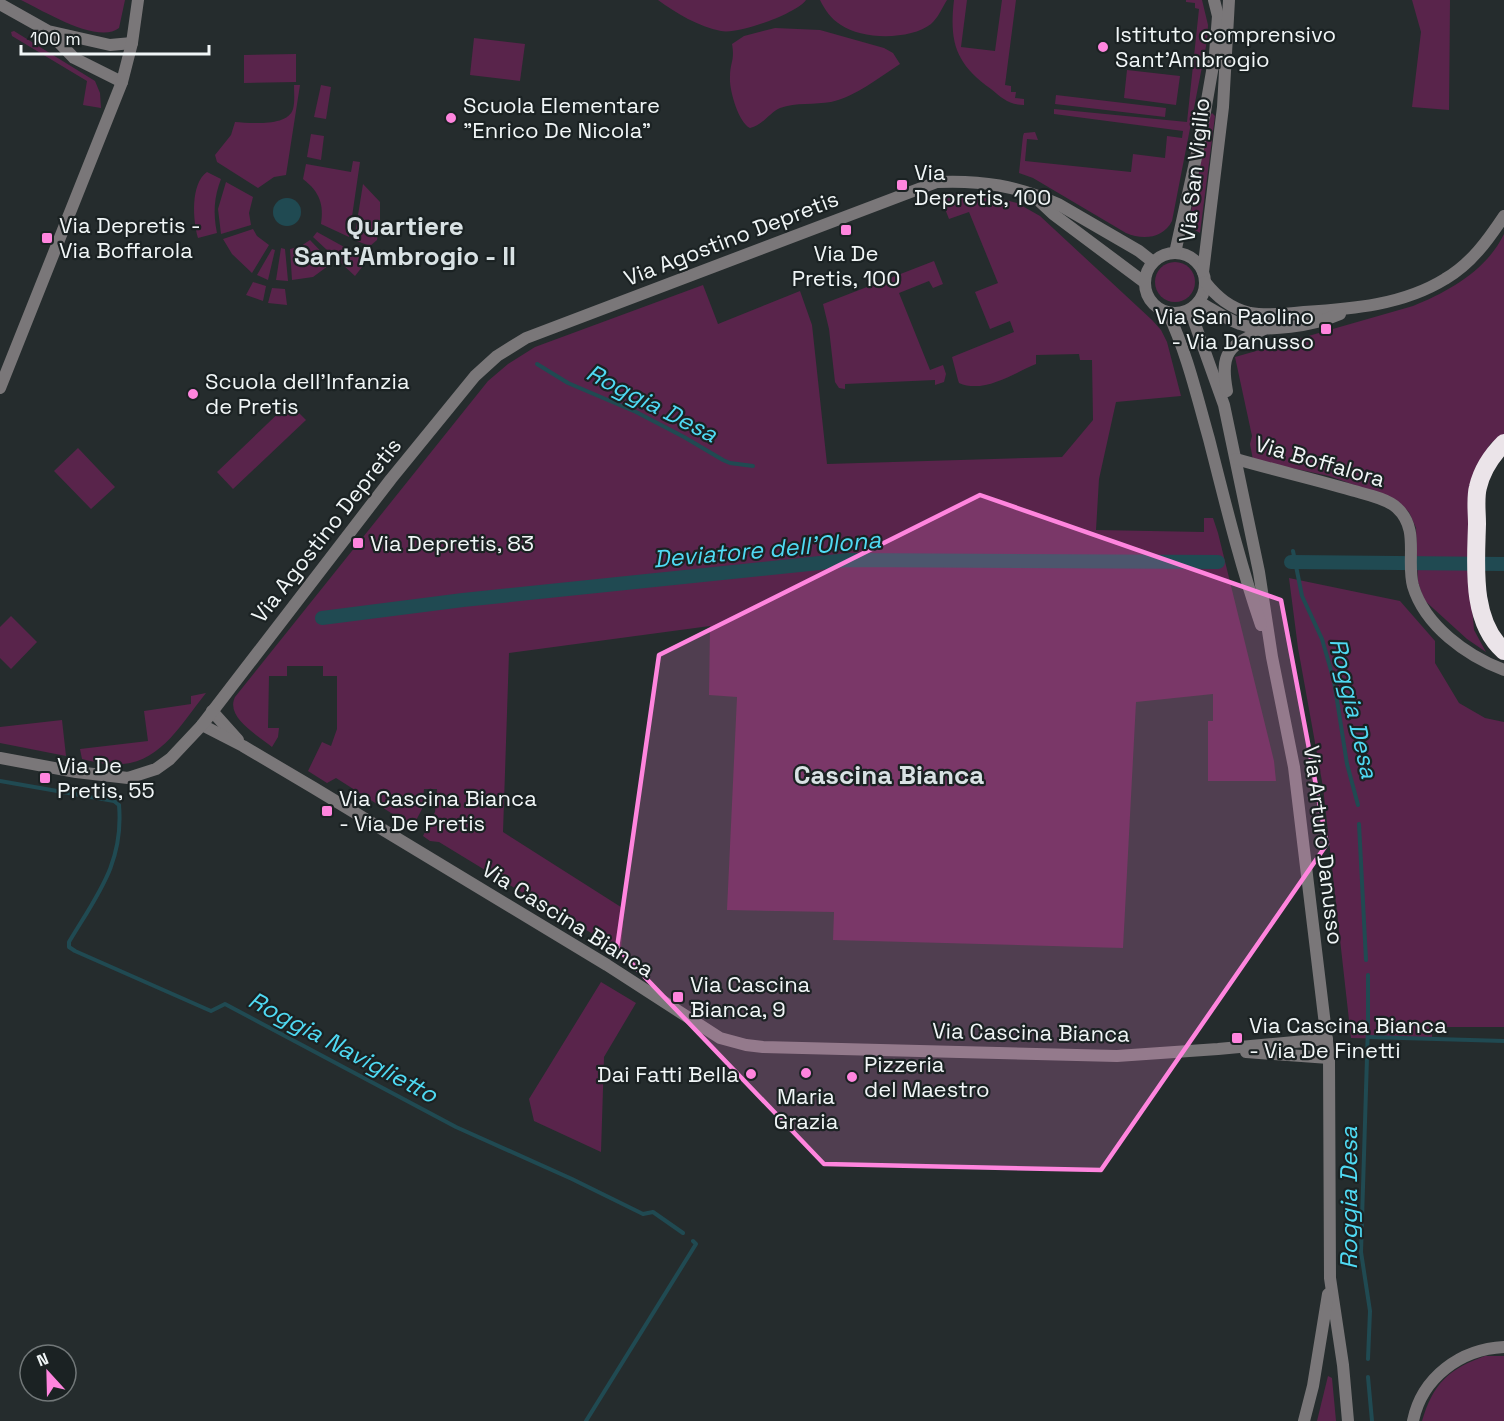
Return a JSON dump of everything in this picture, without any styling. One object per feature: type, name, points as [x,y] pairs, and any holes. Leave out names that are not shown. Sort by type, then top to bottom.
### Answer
[{"type":"highway","points":[[1504,444],[1483,471],[1477,489],[1476,540],[1477,587],[1489,633],[1504,651]]},
{"type":"street","points":[[0,388],[122,82],[132,43],[138,0]]},
{"type":"street","name":"Via San Vigilio","points":[[1175,253],[1201,135],[1215,54],[1218,16],[1214,0]]},
{"type":"street","name":"Via San Vigilio","points":[[1204,277],[1223,107],[1229,0]]},
{"type":"street","points":[[0,4],[48,31],[110,45],[132,43]]},
{"type":"street","points":[[48,31],[74,58],[122,82]]},
{"type":"street","name":"Via Agostino Depretis","points":[[0,758],[76,772],[128,778],[156,769],[170,759],[202,724],[391,479],[476,376],[497,356],[526,338],[937,182],[992,183],[1058,204],[1139,251],[1153,262]]},
{"type":"street","name":"Via Agostino Depretis","points":[[1033,195],[1053,214],[1144,282]]},
{"type":"street","points":[[1204,277],[1204,292],[1194,306],[1179,313],[1168,313],[1154,305],[1149,299],[1144,282],[1153,262],[1160,257],[1175,253],[1192,258],[1224,303],[1249,312],[1274,315],[1358,306],[1408,296],[1444,280],[1460,270],[1475,255],[1504,216]]},
{"type":"street","points":[[1194,306],[1241,325],[1266,328],[1297,326],[1332,318],[1358,306]]},
{"type":"street","name":"Via Arturo Danusso","points":[[1194,306],[1224,405],[1236,459],[1294,767],[1329,1058],[1330,1278]]},
{"type":"street","name":"Via Arturo Danusso","points":[[1168,313],[1178,334],[1199,401],[1244,575],[1272,657]]},
{"type":"street","points":[[1224,405],[1227,393],[1223,373],[1224,361],[1234,345],[1266,328]]},
{"type":"street","points":[[1199,401],[1202,394],[1214,391],[1224,405]]},
{"type":"street","name":"Via Boffalora","points":[[1236,459],[1369,495],[1395,505],[1409,526],[1412,543],[1413,584],[1422,607],[1466,651],[1504,670]]},
{"type":"street","name":"Via Cascina Bianca","points":[[212,711],[243,746]]},
{"type":"street","name":"Via Cascina Bianca","points":[[202,724],[243,746],[607,965],[682,1015],[725,1039],[763,1047],[1102,1056],[1327,1039]]},
{"type":"street","name":"Via Cascina Bianca","points":[[1218,1049],[1329,1058]]},
{"type":"street","points":[[1304,1421],[1324,1322],[1330,1278]]},
{"type":"street","points":[[1330,1278],[1343,1365],[1348,1421]]},
{"type":"street","points":[[1413,1421],[1424,1393],[1445,1367],[1475,1352],[1504,1347]]},
{"type":"highlighted area","points":[[980,495],[1281,600],[1327,844],[1101,1170],[824,1164],[617,948],[659,655]]},
{"type":"shaded area","points":[[21,0],[125,0],[119,28],[110,32],[98,32],[70,24]]},
{"type":"shaded area","points":[[658,0],[806,0],[800,6],[779,17],[752,27],[721,31],[696,23]]},
{"type":"shaded area","points":[[820,0],[947,0],[931,24],[911,33],[886,36],[850,30],[834,20]]},
{"type":"shaded area","points":[[954,0],[967,0],[961,47],[995,51],[1002,0],[1016,0],[1005,85],[1011,86],[1011,92],[1016,92],[1015,98],[1024,99],[1024,105],[1014,104],[1002,98],[979,80],[963,61],[954,40]]},
{"type":"shaded area","points":[[1186,0],[1202,0],[1208,25],[1207,41],[1172,221],[1158,235],[1139,237],[1126,233],[1033,178],[1019,173],[1023,136],[1024,133],[1035,132],[1038,140],[1027,139],[1025,161],[1131,172],[1133,154],[1165,158],[1167,136],[1182,138],[1183,131],[1054,114],[1054,109],[1187,122],[1199,9],[1195,8],[1195,3],[1186,2]]},
{"type":"shaded area","points":[[1412,0],[1450,0],[1449,110],[1412,107],[1421,32]]},
{"type":"shaded area","points":[[775,28],[820,30],[884,48],[893,53],[900,64],[850,96],[831,102],[780,108],[758,125],[750,128],[738,112],[731,89],[732,44],[744,36]]},
{"type":"shaded area","points":[[14,31],[95,81],[100,93],[101,108],[83,105],[87,81],[12,36],[11,32]]},
{"type":"shaded area","points":[[474,38],[525,44],[520,81],[470,75]]},
{"type":"shaded area","points":[[296,54],[296,82],[244,83],[244,55]]},
{"type":"shaded area","points":[[1127,70],[1180,76],[1176,105],[1124,98]]},
{"type":"shaded area","points":[[294,85],[300,85],[286,175],[274,177],[258,188],[217,162],[215,155],[231,135],[235,122],[268,123],[290,115],[294,106]]},
{"type":"shaded area","points":[[321,85],[331,87],[326,119],[314,117]]},
{"type":"shaded area","points":[[1056,95],[1166,108],[1165,117],[1055,104]]},
{"type":"shaded area","points":[[1212,113],[1215,116],[1200,233],[1188,226]]},
{"type":"shaded area","points":[[311,134],[324,136],[321,160],[307,157]]},
{"type":"shaded area","points":[[353,161],[360,162],[349,237],[321,224],[320,199],[303,179],[306,164],[351,172]]},
{"type":"shaded area","points":[[207,172],[221,179],[215,205],[217,233],[198,238],[194,213],[195,194]]},
{"type":"shaded area","points":[[226,182],[253,197],[249,213],[251,225],[221,234],[218,209]]},
{"type":"shaded area","points":[[363,184],[380,202],[377,240],[370,246],[354,240]]},
{"type":"shaded area","points":[[978,193],[1017,203],[1040,216],[1161,330],[1167,342],[1181,396],[1116,402],[1099,479],[1096,530],[1204,532],[1204,518],[1213,518],[1274,761],[1276,781],[1208,781],[1208,721],[1213,721],[1213,694],[1136,702],[1123,948],[833,940],[834,912],[727,910],[737,697],[709,695],[710,626],[509,653],[503,832],[624,909],[621,950],[439,842],[430,841],[423,836],[435,812],[437,789],[424,789],[422,809],[411,830],[399,818],[336,778],[327,783],[308,771],[322,742],[331,746],[337,729],[337,676],[323,676],[323,666],[287,666],[287,676],[269,676],[268,728],[279,728],[278,737],[272,747],[239,719],[233,705],[235,697],[488,381],[508,364],[535,347],[703,285],[718,324],[800,291],[812,325],[827,464],[1062,457],[1093,420],[1092,360],[1080,360],[1079,354],[1036,355],[1036,364],[999,381],[969,386],[959,383],[958,380],[952,357],[1014,332],[1010,321],[990,329],[975,292],[998,283],[969,212],[949,219],[940,196]]},
{"type":"shaded area","points":[[253,229],[257,236],[269,245],[252,273],[232,254],[223,239]]},
{"type":"shaded area","points":[[317,232],[366,259],[355,276],[313,237]]},
{"type":"shaded area","points":[[1504,234],[1504,437],[1491,443],[1475,469],[1469,570],[1474,630],[1486,652],[1467,639],[1424,600],[1418,582],[1416,528],[1409,512],[1394,499],[1329,476],[1253,460],[1250,444],[1252,436],[1235,357],[1413,306],[1453,287],[1477,269],[1497,247]]},
{"type":"shaded area","points":[[310,240],[332,263],[313,277],[292,280],[290,249]]},
{"type":"shaded area","points":[[281,248],[285,249],[288,281],[276,280]]},
{"type":"shaded area","points":[[272,249],[275,250],[268,280],[257,275]]},
{"type":"shaded area","points":[[934,261],[943,284],[933,288],[929,281],[899,293],[930,370],[943,365],[946,374],[944,382],[935,385],[935,380],[845,384],[845,389],[839,388],[835,382],[829,329],[823,304]]},
{"type":"shaded area","points":[[1175,262],[1189,268],[1195,282],[1189,296],[1175,302],[1161,296],[1155,282],[1161,268]]},
{"type":"shaded area","points":[[253,282],[266,286],[263,301],[246,295]]},
{"type":"shaded area","points":[[272,288],[285,289],[287,305],[268,303]]},
{"type":"shaded area","points":[[289,403],[306,420],[233,489],[217,472]]},
{"type":"shaded area","points":[[78,448],[115,487],[91,509],[54,471]]},
{"type":"shaded area","points":[[1289,578],[1400,601],[1435,641],[1435,663],[1459,703],[1485,718],[1504,722],[1504,1027],[1432,1027],[1432,1040],[1351,1038],[1323,787],[1298,648]]},
{"type":"shaded area","points":[[11,616],[37,642],[11,669],[0,658],[0,627]]},
{"type":"shaded area","points":[[206,693],[180,727],[149,756],[137,761],[118,764],[82,759],[80,749],[148,741],[144,711],[191,704],[191,696]]},
{"type":"shaded area","points":[[62,720],[66,756],[0,743],[0,727]]},
{"type":"shaded area","points":[[601,982],[636,1003],[604,1057],[601,1152],[534,1121],[529,1099]]},
{"type":"shaded area","points":[[1485,1356],[1504,1356],[1504,1421],[1422,1421],[1431,1397],[1444,1379],[1462,1366]]},
{"type":"shaded area","points":[[1328,1376],[1332,1378],[1336,1421],[1317,1421]]},
{"type":"water","points":[[287,198],[297,202],[301,212],[297,222],[287,226],[277,222],[273,212],[277,202]]},
{"type":"waterway","name":"Roggia Desa","points":[[537,364],[568,383],[636,412],[723,460],[753,466]]},
{"type":"waterway","name":"Roggia Desa","points":[[1293,551],[1302,596],[1322,639],[1334,681],[1347,764],[1358,805]]},
{"type":"waterway","name":"Deviatore dell'Olona","points":[[322,618],[463,600],[848,560],[1218,562]]},
{"type":"waterway","points":[[1291,562],[1504,564]]},
{"type":"waterway","name":"Roggia Naviglietto","points":[[0,781],[114,801],[119,805],[119,826],[113,861],[98,893],[69,942],[69,947],[75,951],[211,1011],[225,1004],[456,1127],[643,1214],[653,1212],[683,1233]]},
{"type":"waterway","name":"Roggia Desa","points":[[1359,824],[1366,960]]},
{"type":"waterway","name":"Roggia Desa","points":[[1368,975],[1361,1252],[1370,1311],[1368,1359]]},
{"type":"waterway","name":"Roggia Desa","points":[[1368,1037],[1504,1041]]},
{"type":"waterway","name":"Roggia Naviglietto","points":[[586,1421],[696,1244],[693,1241]]},
{"type":"waterway","name":"Roggia Desa","points":[[1368,1377],[1372,1421]]},
{"type":"place","name":"Istituto comprensivo Sant'Ambrogio","points":[[1103,47]]},
{"type":"place","name":"Scuola Elementare \"Enrico De Nicola\"","points":[[451,118]]},
{"type":"place","name":"Via Depretis, 100","points":[[902,185]]},
{"type":"place","name":"Via De Pretis, 100","points":[[846,230]]},
{"type":"place","name":"Via Depretis - Via Boffarola","points":[[47,238]]},
{"type":"place","name":"Via San Paolino - Via Danusso","points":[[1326,329]]},
{"type":"place","name":"Scuola dell’Infanzia de Pretis","points":[[193,394]]},
{"type":"place","name":"Via Depretis, 83","points":[[358,543]]},
{"type":"place","name":"Via De Pretis, 55","points":[[45,778]]},
{"type":"place","name":"Via Cascina Bianca - Via De Pretis","points":[[327,811]]},
{"type":"place","name":"Via Cascina Bianca, 9","points":[[678,997]]},
{"type":"place","name":"Via Cascina Bianca - Via De Finetti","points":[[1237,1038]]},
{"type":"place","name":"Maria Grazia","points":[[806,1073]]},
{"type":"place","name":"Dai Fatti Bella","points":[[751,1074]]},
{"type":"place","name":"Pizzeria del Maestro","points":[[852,1077]]},
{"type":"district","name":"Quartiere Sant'Ambrogio - II","points":[[405,241]]},
{"type":"district","name":"Cascina Bianca","points":[[889,775]]}]
